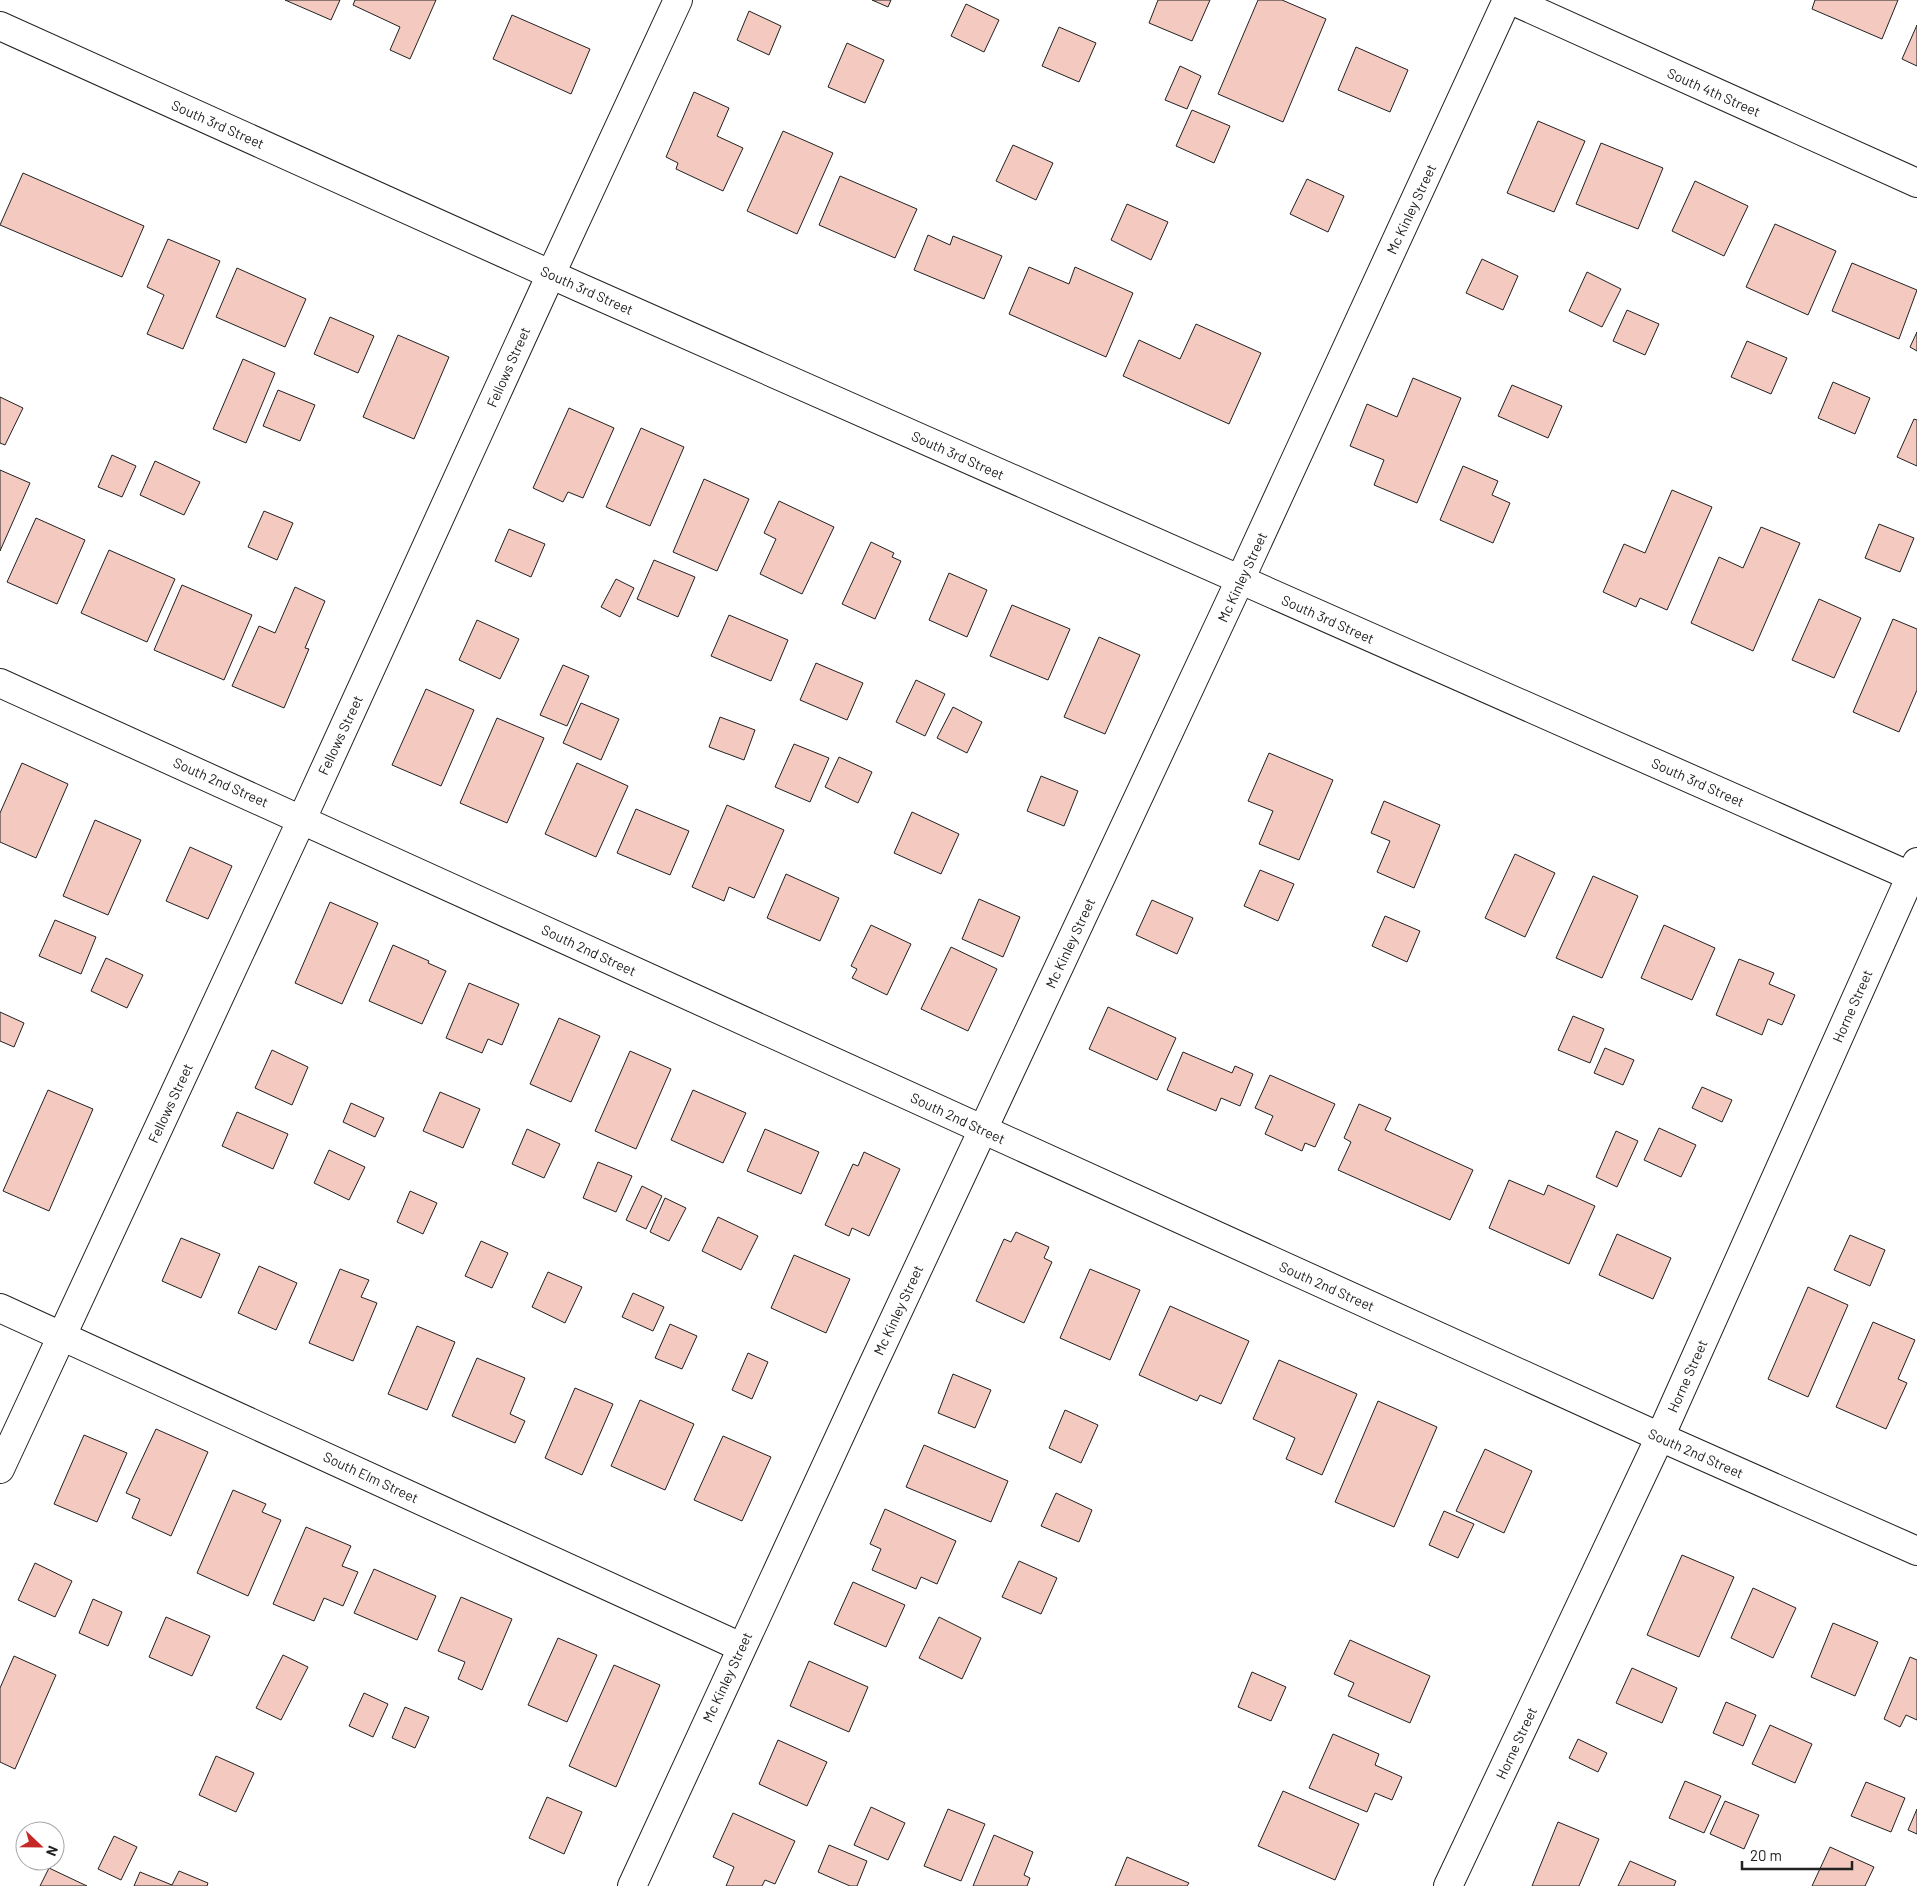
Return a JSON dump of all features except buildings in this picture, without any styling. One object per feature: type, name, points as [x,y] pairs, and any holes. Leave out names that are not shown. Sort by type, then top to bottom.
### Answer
[{"type":"street","name":"Fellows Street","points":[[0,1469],[302,819],[678,0]]},
{"type":"street","name":"Mc Kinley Street","points":[[632,1886],[741,1646],[1240,580],[1507,0]]},
{"type":"street","name":"South 4th Street","points":[[1511,0],[1917,183]]},
{"type":"street","name":"South 3rd Street","points":[[0,26],[551,274],[1240,580],[1915,872]]},
{"type":"street","name":"South 2nd Street","points":[[0,683],[1660,1437],[1917,1551]]},
{"type":"street","name":"Horne Street","points":[[1448,1886],[1660,1437],[1915,872]]},
{"type":"street","name":"South Elm Street","points":[[0,1308],[741,1646]]}]
